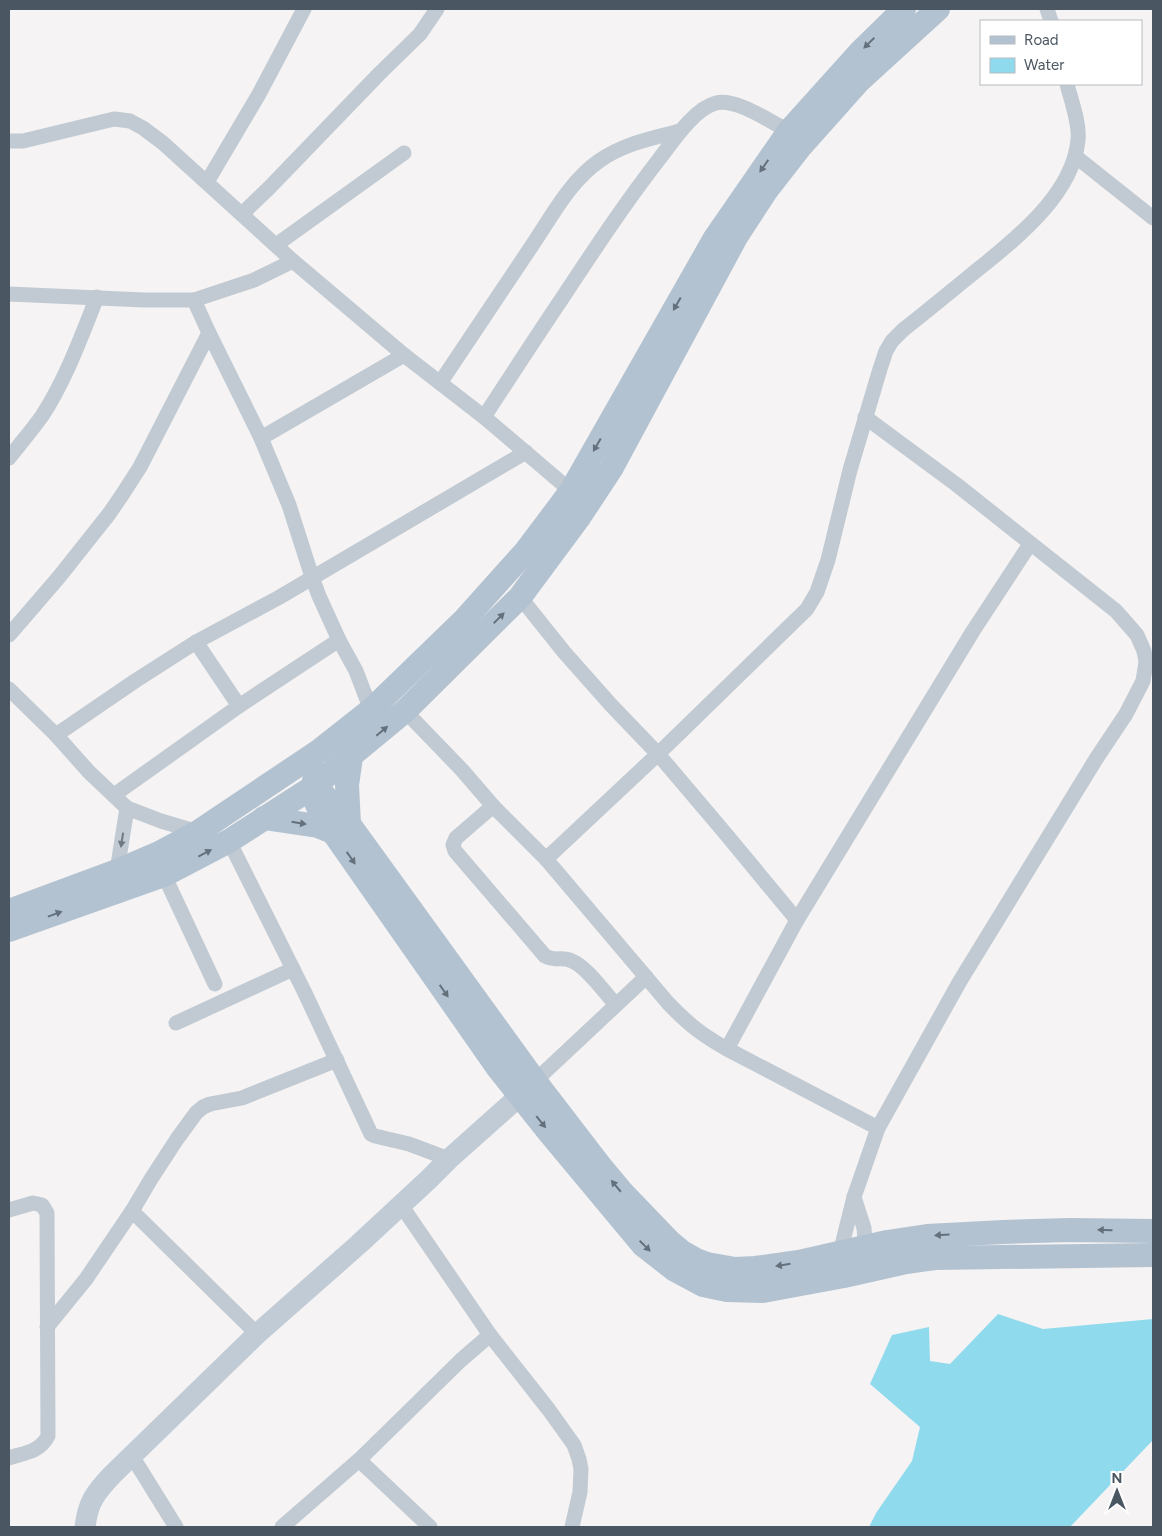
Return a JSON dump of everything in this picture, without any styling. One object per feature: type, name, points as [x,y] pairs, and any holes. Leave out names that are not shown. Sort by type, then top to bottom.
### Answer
[{"type":"main road","points":[[9,911],[117,871],[159,853],[198,832],[319,751],[371,710],[465,619],[526,551],[571,491],[715,238],[789,132],[861,51],[904,9]]},
{"type":"main road","points":[[9,930],[164,875],[229,840],[312,787],[405,711],[520,597],[580,516],[611,469],[736,237],[766,190],[801,146],[858,82],[938,9]]},
{"type":"main road","points":[[312,787],[319,751]]},
{"type":"main road","points":[[341,828],[350,757]]},
{"type":"main road","points":[[278,779],[312,787],[326,797],[341,828],[625,1224],[643,1244],[675,1270],[703,1285],[744,1291],[784,1288],[842,1264],[867,1258],[904,1239],[1003,1232],[1070,1230],[1153,1231]]},
{"type":"main road","points":[[264,818],[341,828]]},
{"type":"main road","points":[[867,1258],[906,1262],[935,1258],[1153,1255]]},
{"type":"street","points":[[207,182],[259,94],[304,9]]},
{"type":"street","points":[[242,214],[420,34],[437,9]]},
{"type":"street","points":[[546,859],[658,754],[807,609],[817,592],[828,560],[865,417],[886,351],[892,341],[903,330],[1012,242],[1035,220],[1064,180],[1075,156],[1078,138],[1076,120],[1067,85]]},
{"type":"street","points":[[484,417],[630,196],[680,131],[698,114],[708,106],[724,102],[748,110],[789,132]]},
{"type":"street","points":[[9,141],[23,141],[114,120],[130,121],[138,125],[164,143],[293,261],[404,355],[484,417],[571,491]]},
{"type":"street","points":[[440,383],[560,202],[587,170],[620,149],[680,131]]},
{"type":"street","points":[[276,245],[404,152]]},
{"type":"street","points":[[1075,156],[1153,218]]},
{"type":"street","points":[[9,294],[144,300],[194,300],[254,280],[293,261]]},
{"type":"street","points":[[9,458],[42,415],[55,393],[76,352],[97,297]]},
{"type":"street","points":[[194,300],[262,438],[291,513],[312,577],[339,640],[356,671],[371,710]]},
{"type":"street","points":[[9,635],[53,584],[122,495],[140,467],[209,333]]},
{"type":"street","points":[[262,438],[404,355]]},
{"type":"street","points":[[842,1264],[854,1197],[878,1128],[960,981],[1092,765],[1148,683],[1144,651],[1137,635],[1116,610],[957,485],[865,417]]},
{"type":"street","points":[[56,735],[196,642],[278,598],[526,452]]},
{"type":"street","points":[[727,1049],[797,920],[973,631],[1030,544]]},
{"type":"street","points":[[520,597],[564,652],[658,754],[725,832],[797,920]]},
{"type":"street","points":[[114,795],[239,706],[339,640]]},
{"type":"street","points":[[196,642],[239,706]]},
{"type":"street","points":[[9,688],[56,735],[89,772],[127,808],[198,832]]},
{"type":"street","points":[[405,711],[462,770],[493,806],[546,859],[684,1020],[704,1036],[727,1049],[878,1128]]},
{"type":"street","points":[[493,806],[456,838],[453,845],[455,851],[545,956],[552,960],[561,958],[579,964],[616,1005]]},
{"type":"street","points":[[117,871],[127,808]]},
{"type":"street","points":[[229,840],[293,969],[371,1134],[409,1144],[448,1159]]},
{"type":"street","points":[[164,875],[215,984]]},
{"type":"street","points":[[176,1023],[293,969]]},
{"type":"street","points":[[84,1527],[89,1504],[102,1486],[256,1334],[401,1205],[448,1159],[528,1089],[646,977]]},
{"type":"street","points":[[47,1327],[86,1278],[132,1212],[151,1179],[196,1113],[210,1104],[242,1098],[336,1060]]},
{"type":"street","points":[[854,1197],[864,1228],[867,1258]]},
{"type":"street","points":[[9,1210],[33,1203],[42,1205],[47,1214],[48,1436],[41,1446],[9,1458]]},
{"type":"street","points":[[401,1205],[490,1335],[574,1445],[581,1469],[580,1492],[572,1527]]},
{"type":"street","points":[[132,1212],[256,1334]]},
{"type":"street","points":[[282,1527],[359,1460],[461,1360],[490,1335]]},
{"type":"street","points":[[132,1456],[176,1527]]},
{"type":"street","points":[[359,1460],[430,1527]]},
{"type":"water","points":[[998,1314],[1043,1329],[1153,1319],[1153,1440],[1070,1527],[869,1527],[876,1513],[912,1461],[920,1427],[870,1384],[892,1335],[929,1327],[930,1361],[950,1364]]}]
